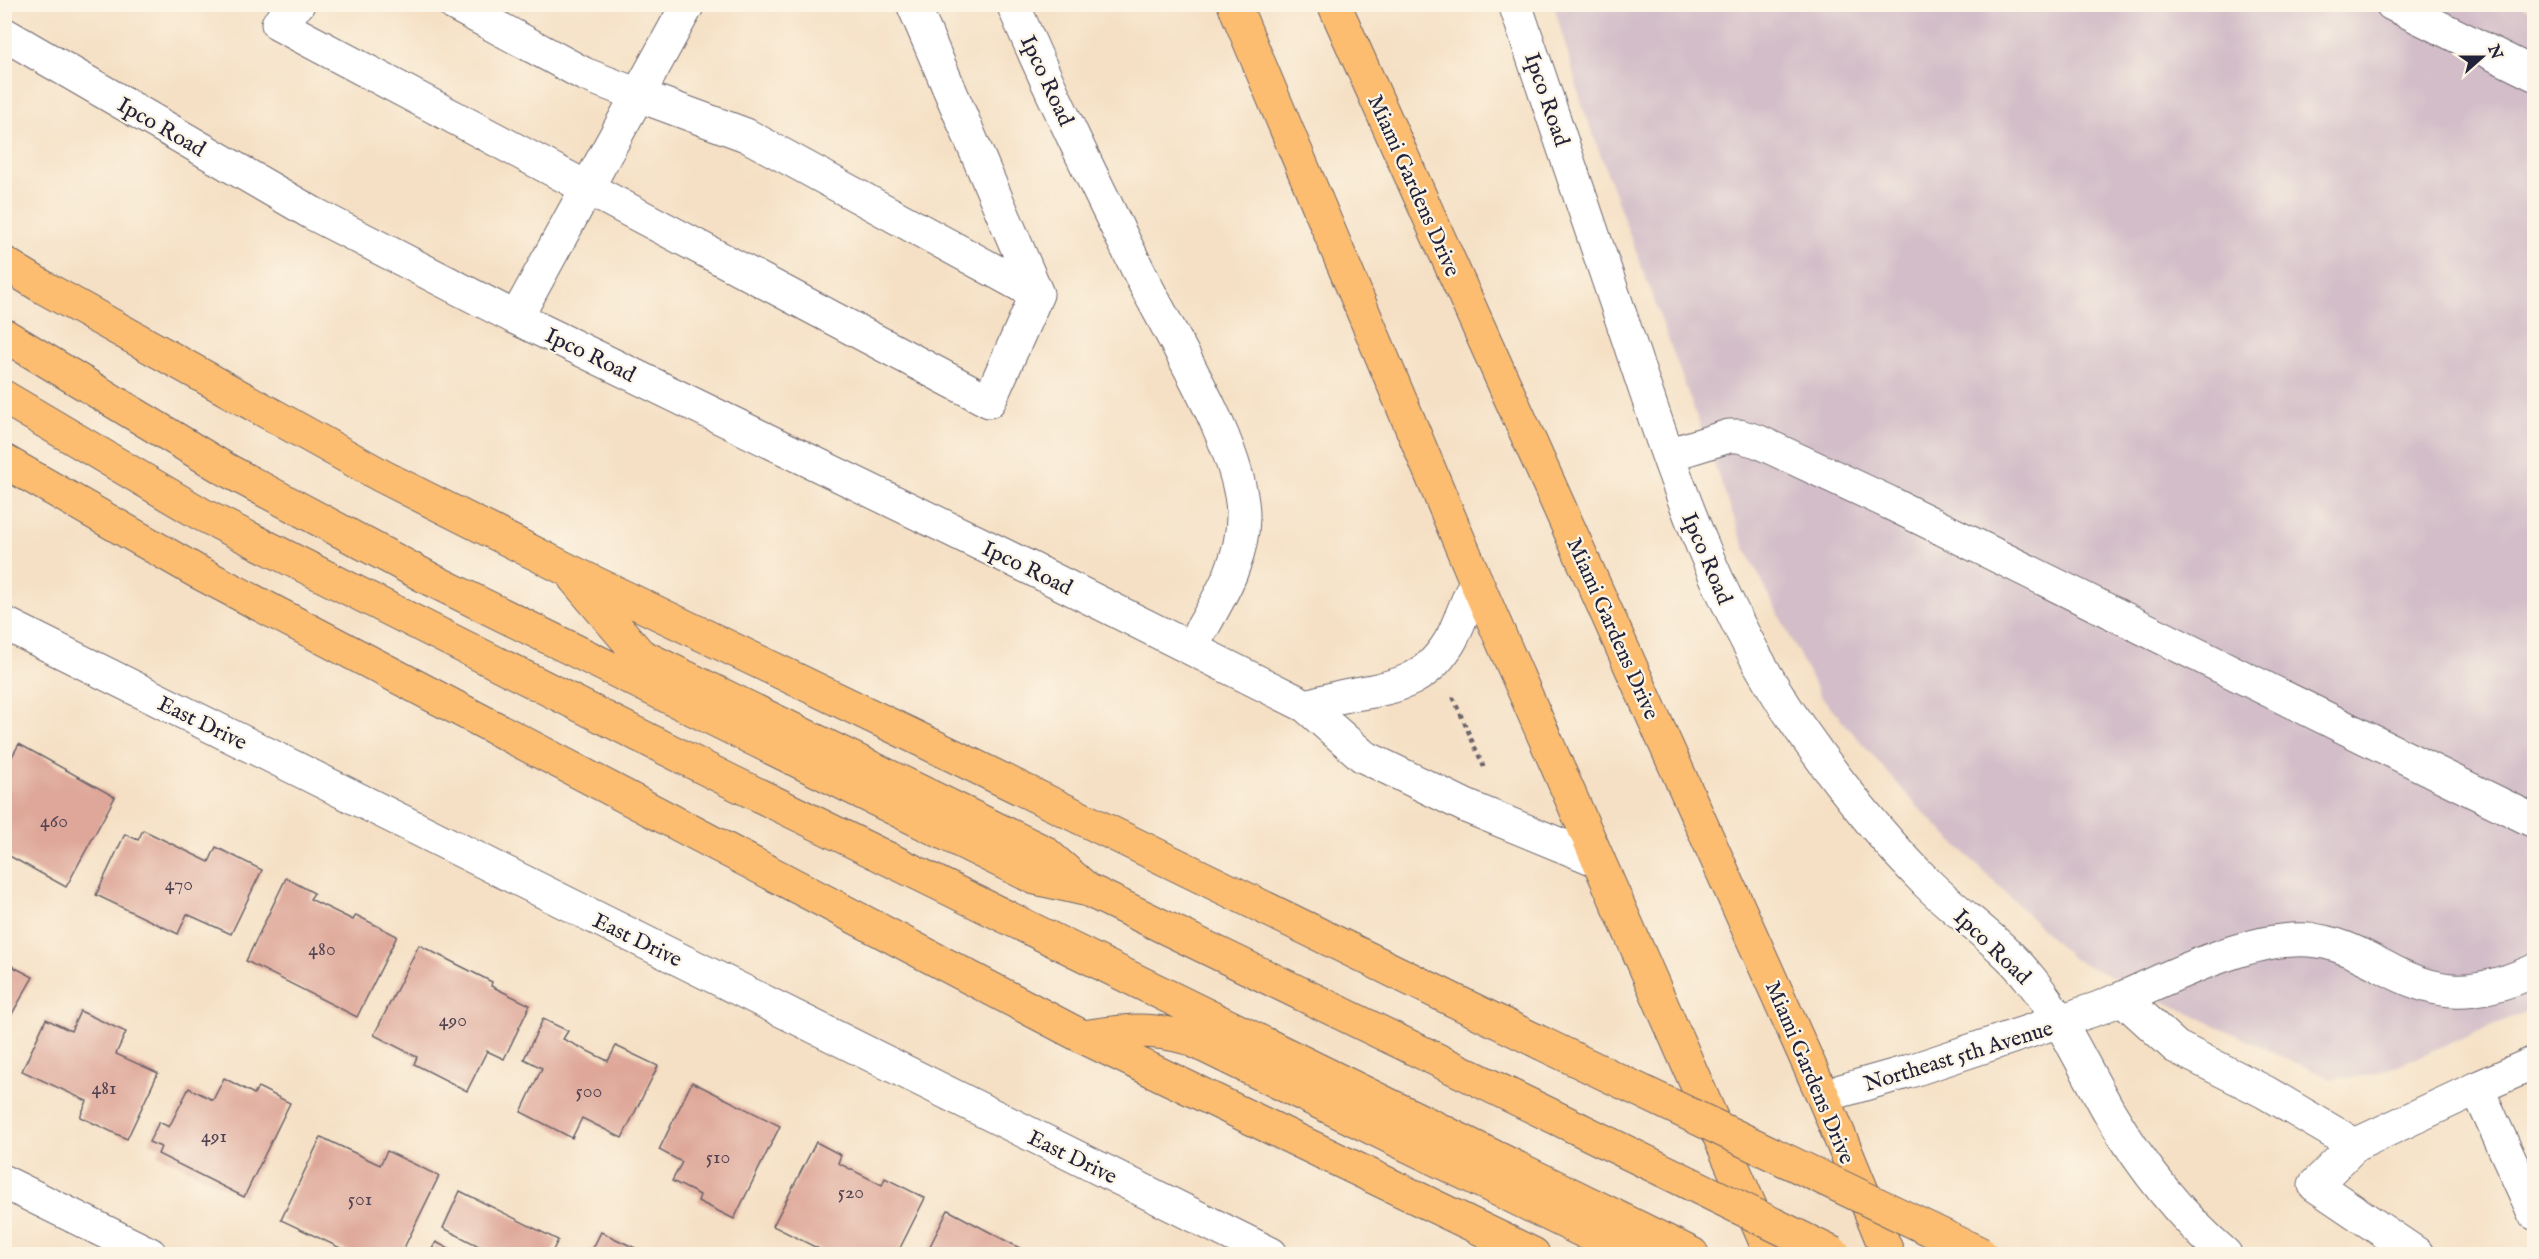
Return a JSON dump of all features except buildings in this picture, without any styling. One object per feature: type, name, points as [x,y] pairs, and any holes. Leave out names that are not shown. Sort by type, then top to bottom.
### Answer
[{"type":"main road","points":[[1234,4],[1476,581],[1771,1254]]},
{"type":"main road","name":"Miami Gardens Drive","points":[[1334,4],[1823,1096],[1888,1254]]},
{"type":"main road","points":[[4,263],[53,293],[382,476],[568,570],[1981,1254]]},
{"type":"main road","points":[[4,335],[225,469],[432,580],[1035,878],[1088,890],[1834,1254]]},
{"type":"main road","points":[[4,397],[201,514],[728,780],[1692,1254]]},
{"type":"main road","points":[[4,461],[196,571],[1083,1037],[1533,1254]]},
{"type":"main road","points":[[568,570],[640,655],[1044,852],[1088,890]]},
{"type":"main road","points":[[1083,1037],[1138,1029],[1166,1032],[1188,1038],[1630,1254]]},
{"type":"street","points":[[298,4],[278,24],[989,400],[1037,294],[913,4]]},
{"type":"street","points":[[454,4],[584,74],[746,135],[1037,294]]},
{"type":"street","points":[[516,318],[688,4]]},
{"type":"street","name":"Ipco Road","points":[[1013,4],[1136,266],[1218,428],[1240,491],[1242,534],[1235,565],[1191,648]]},
{"type":"street","name":"Ipco Road","points":[[1515,4],[1668,455],[1721,590],[1761,668],[1798,725],[1878,830],[1928,884],[2009,955],[2032,981],[2059,1020]]},
{"type":"street","points":[[2392,4],[2535,74]]},
{"type":"street","name":"Ipco Road","points":[[4,34],[312,213],[516,318],[1306,706],[1363,756],[1494,818],[1597,860]]},
{"type":"street","points":[[1668,455],[1730,436],[1757,441],[1890,503],[2535,821]]},
{"type":"street","points":[[1306,706],[1355,694],[1375,692],[1415,678],[1432,664],[1452,637],[1476,581]]},
{"type":"street","name":"East Drive","points":[[4,623],[1271,1254]]},
{"type":"street","points":[[2059,1020],[2099,1008],[2206,962],[2285,940],[2310,940],[2336,944],[2421,986],[2440,990],[2485,987],[2505,983],[2535,971]]},
{"type":"street","points":[[2122,998],[2176,1047],[2265,1092],[2355,1145]]},
{"type":"street","name":"Northeast 5th Avenue","points":[[1823,1096],[1907,1072],[2059,1020],[2109,1112],[2146,1170],[2201,1234],[2225,1254]]},
{"type":"street","points":[[2417,1254],[2315,1185],[2355,1145],[2535,1063]]},
{"type":"street","points":[[2477,1088],[2535,1213]]},
{"type":"street","points":[[4,1182],[150,1254]]},
{"type":"path","points":[[1450,692],[1488,779]]},
{"type":"shaded area","points":[[2515,4],[2534,14],[2534,1008],[2374,1075],[2331,1079],[2073,959],[1917,806],[1819,694],[1745,548],[1582,105],[1554,5]]}]
